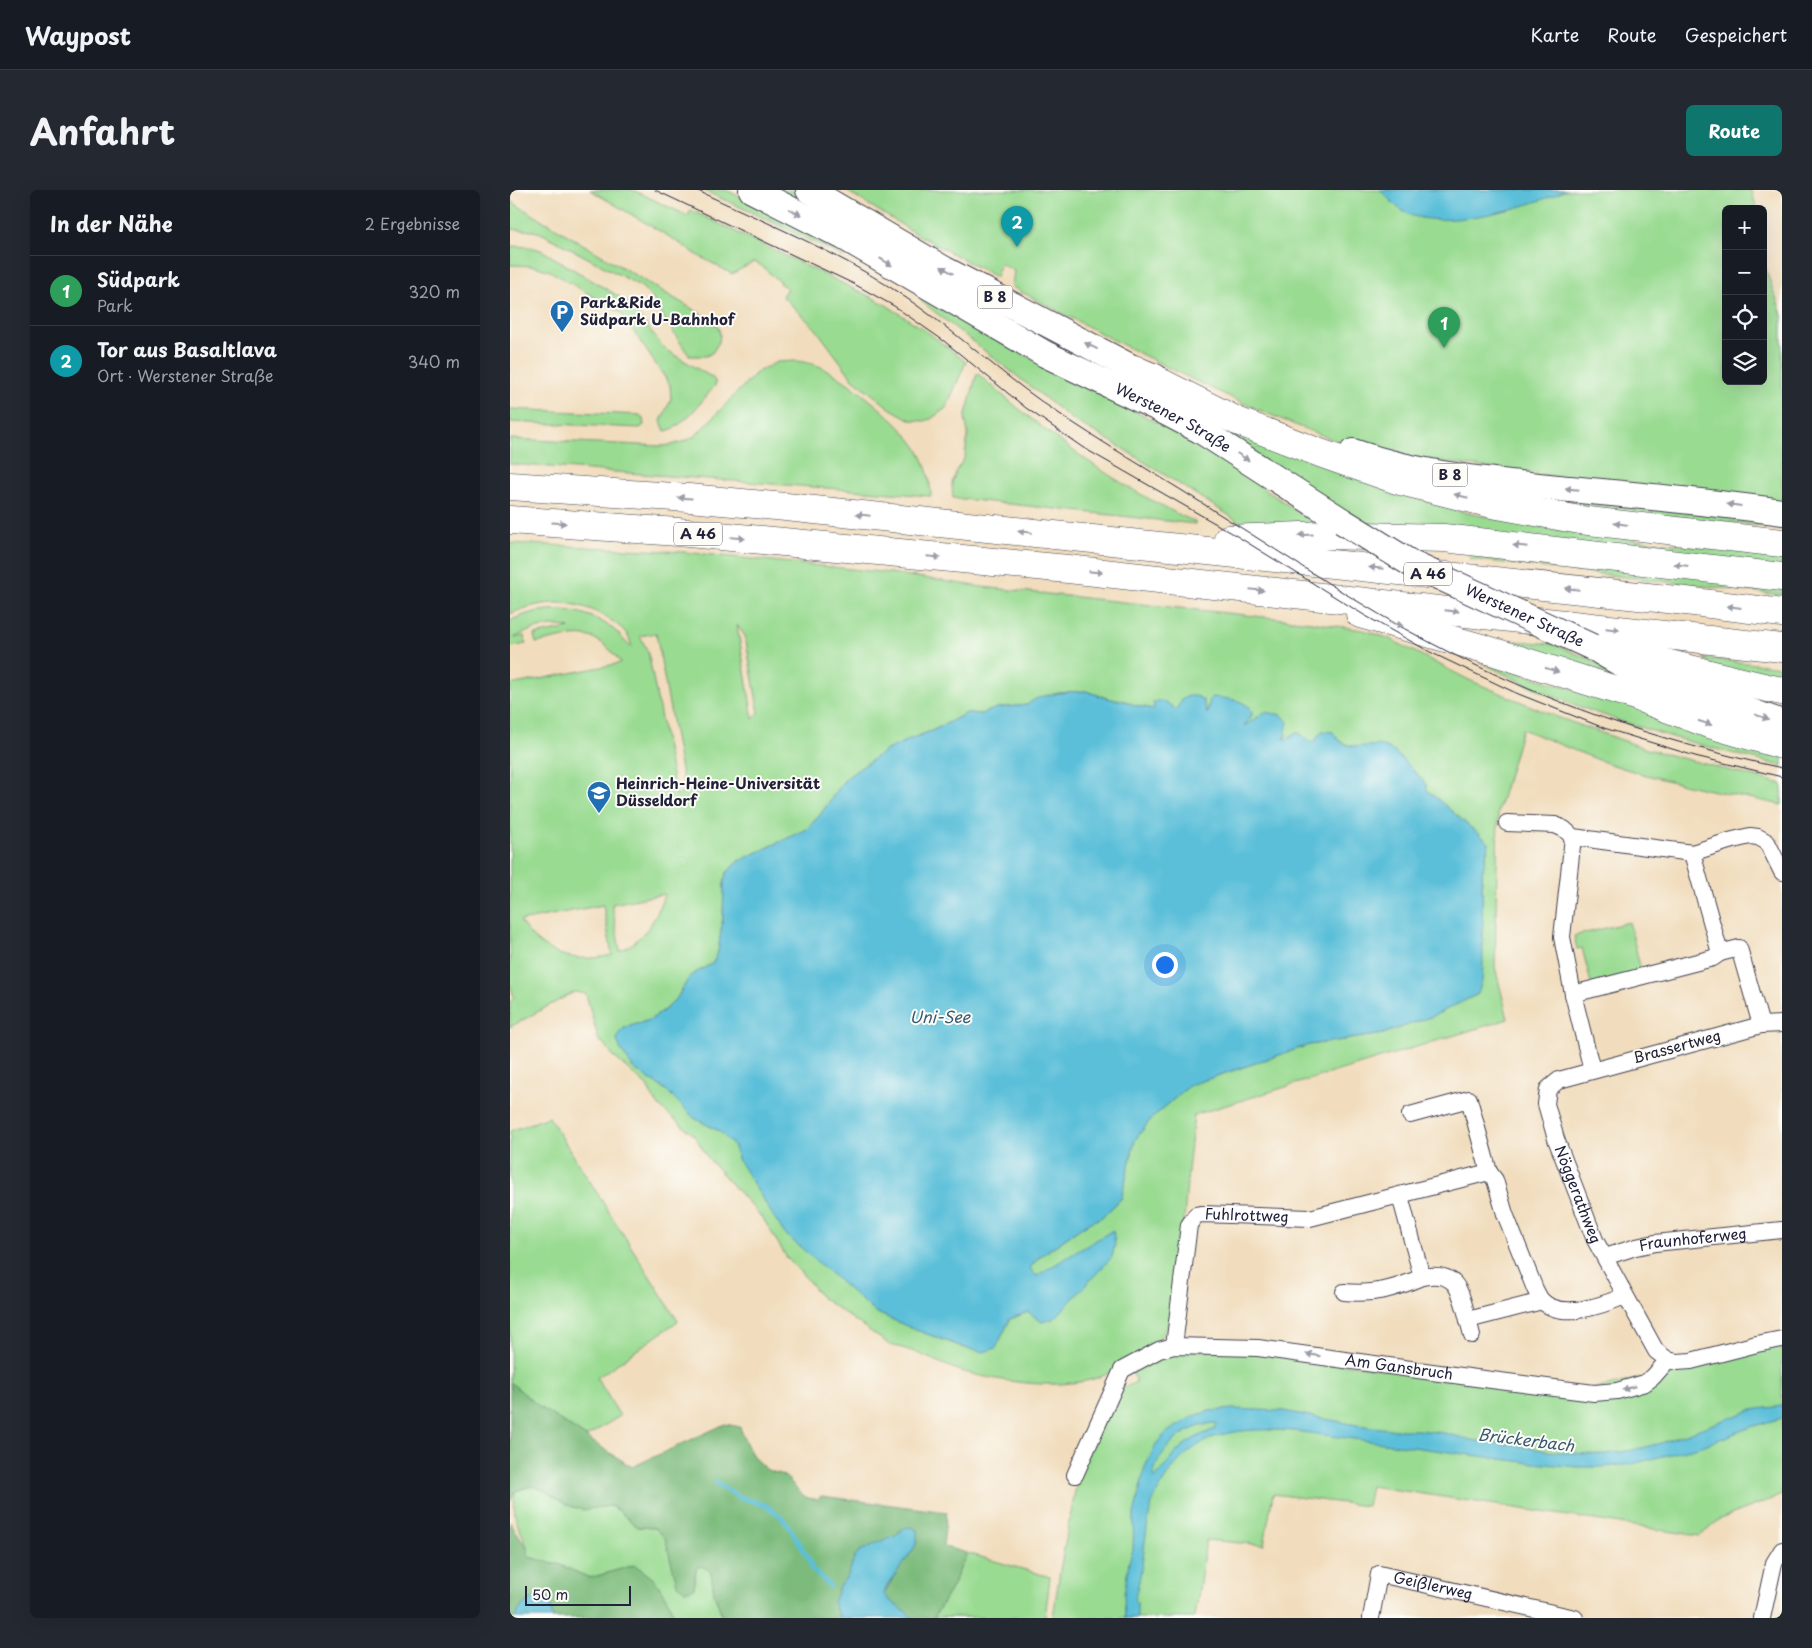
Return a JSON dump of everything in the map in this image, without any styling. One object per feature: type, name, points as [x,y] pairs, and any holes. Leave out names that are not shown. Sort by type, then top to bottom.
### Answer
[{"type":"highway","points":[[1134,369],[1237,421],[1320,454],[1400,481],[1492,504],[1580,520],[1782,544]]},
{"type":"highway","name":"A 46","points":[[510,486],[689,498],[1074,536],[1677,600],[1782,613]]},
{"type":"highway","name":"A 46","points":[[510,520],[678,532],[1058,568],[1782,648]]},
{"type":"highway","points":[[1074,536],[1218,539],[1324,534],[1444,538],[1782,576]]},
{"type":"highway","points":[[1299,594],[1347,611],[1484,649],[1632,695],[1706,723],[1782,744]]},
{"type":"highway","points":[[1592,647],[1636,654],[1674,675],[1733,681],[1782,692]]},
{"type":"main road","name":"Werstener Straße","points":[[752,190],[844,237],[1045,354],[1200,430],[1412,564],[1592,647]]},
{"type":"main road","name":"Werstener Straße","points":[[809,190],[994,296],[1134,369]]},
{"type":"main road","name":"B 8","points":[[1134,369],[1322,442],[1371,458],[1422,470],[1498,482],[1719,503],[1782,512]]},
{"type":"main road","points":[[1674,675],[1782,723]]},
{"type":"street","points":[[1507,823],[1555,825],[1564,829],[1572,837],[1692,852],[1750,836],[1758,837],[1767,842],[1782,872]]},
{"type":"street","points":[[1572,837],[1562,937],[1573,994],[1592,1070]]},
{"type":"street","points":[[1692,852],[1720,953]]},
{"type":"street","points":[[1573,994],[1714,958],[1720,953],[1739,948],[1761,1025]]},
{"type":"street","name":"Brassertweg","points":[[1548,1090],[1559,1080],[1592,1070],[1761,1025],[1782,1024]]},
{"type":"street","name":"Nöggerathweg","points":[[1548,1090],[1546,1104],[1556,1139],[1595,1240],[1656,1351],[1668,1360]]},
{"type":"street","points":[[1410,1115],[1469,1099],[1489,1172],[1494,1180],[1505,1214],[1535,1289],[1542,1300],[1559,1308],[1578,1309],[1601,1305],[1625,1296]]},
{"type":"street","points":[[1422,1277],[1400,1196],[1489,1172]]},
{"type":"street","name":"Fuhlrottweg","points":[[1174,1346],[1189,1225],[1192,1218],[1196,1215],[1310,1218],[1352,1206],[1400,1196]]},
{"type":"street","name":"Fraunhoferweg","points":[[1605,1257],[1655,1243],[1782,1230]]},
{"type":"street","points":[[1344,1292],[1374,1293],[1437,1274],[1450,1279],[1459,1289],[1470,1327],[1542,1300]]},
{"type":"street","points":[[1668,1360],[1677,1362],[1691,1361],[1782,1339]]},
{"type":"street","name":"Am Gansbruch","points":[[1075,1475],[1122,1370],[1159,1350],[1174,1346],[1258,1348],[1466,1377],[1594,1392],[1617,1391],[1642,1384],[1653,1377],[1668,1360]]},
{"type":"street","points":[[1762,1618],[1774,1563],[1782,1550]]},
{"type":"street","name":"Geißlerweg","points":[[1371,1618],[1378,1574],[1576,1618]]},
{"type":"green space","points":[[590,190],[633,190],[688,216],[691,210],[883,303],[925,330],[966,362],[946,408],[931,419],[924,421],[911,420],[891,409],[853,379],[816,329],[782,296],[787,288],[761,266],[754,262],[732,274]]},
{"type":"green space","points":[[703,190],[726,190],[791,221],[847,253],[843,257]]},
{"type":"green space","points":[[773,190],[794,190],[829,210],[1406,495],[1466,513],[1560,530],[1782,556],[1782,568],[1367,526],[1088,364]]},
{"type":"green space","points":[[845,190],[1751,190],[1756,205],[1722,205],[1722,385],[1767,385],[1767,273],[1782,315],[1782,505],[1372,453],[1325,437],[1189,378],[1012,287],[1014,271],[1000,263],[996,277],[918,235]]},
{"type":"green space","points":[[510,201],[706,317],[718,326],[719,342],[712,353],[706,356],[692,356],[688,354],[652,298],[642,287],[541,233],[510,229]]},
{"type":"green space","points":[[510,246],[530,247],[541,250],[628,302],[668,351],[713,378],[716,383],[715,386],[685,419],[678,425],[665,431],[661,421],[671,399],[670,385],[621,313],[550,271],[534,266],[510,265]]},
{"type":"green space","points":[[923,298],[1007,346],[1182,435],[1322,528],[1257,533],[1114,443],[1073,420],[921,301]]},
{"type":"green space","points":[[797,361],[816,365],[842,379],[873,402],[901,428],[922,457],[928,473],[931,496],[510,464],[510,439],[662,446],[683,442],[695,436],[757,372],[777,362]]},
{"type":"green space","points":[[977,373],[1080,456],[1136,491],[1195,522],[1195,524],[953,498],[952,483],[956,471],[965,457],[968,433],[965,418]]},
{"type":"green space","points":[[510,409],[640,415],[644,425],[640,428],[510,422]]},
{"type":"green space","points":[[1508,496],[1782,520],[1782,529],[1620,513]]},
{"type":"green space","points":[[510,543],[683,552],[890,573],[982,587],[1311,622],[1363,630],[1388,638],[1469,680],[1557,717],[1647,749],[1782,784],[1782,805],[1686,785],[1615,766],[1522,729],[1498,812],[1495,967],[1508,1019],[1194,1115],[1186,1195],[1183,1251],[1177,1298],[1168,1325],[1161,1336],[1149,1348],[1133,1359],[1092,1380],[1044,1384],[1002,1380],[965,1372],[901,1347],[890,1345],[821,1297],[787,1258],[764,1220],[708,1158],[695,1136],[661,1108],[647,1086],[599,1041],[586,994],[574,992],[510,1027],[510,1002],[514,997],[510,984],[510,685],[621,663],[602,643],[592,638],[573,636],[536,643],[534,635],[570,628],[542,627],[514,638],[524,636],[526,644],[510,647],[510,621],[536,612],[549,610],[576,612],[601,621],[616,631],[632,648],[627,634],[621,628],[597,612],[584,607],[572,604],[548,603],[510,614]],"holes":[[[737,625],[745,636],[759,713],[753,719]],[[656,633],[685,792],[676,795],[648,652],[640,636]],[[1086,691],[1153,709],[1154,706],[1176,710],[1186,697],[1199,697],[1207,714],[1208,706],[1238,701],[1250,707],[1252,715],[1244,726],[1246,727],[1265,712],[1287,735],[1284,739],[1288,739],[1295,733],[1300,733],[1308,740],[1315,742],[1319,734],[1345,744],[1359,747],[1370,746],[1395,752],[1426,784],[1426,790],[1489,843],[1482,873],[1483,944],[1478,994],[1433,1016],[1383,1034],[1309,1045],[1190,1085],[1151,1119],[1135,1140],[1121,1199],[1102,1217],[1085,1225],[1039,1257],[1030,1268],[1035,1276],[1042,1322],[1028,1312],[1010,1319],[996,1348],[968,1349],[911,1328],[739,1161],[733,1145],[719,1131],[694,1118],[666,1090],[633,1068],[624,1028],[650,1020],[667,1008],[677,998],[690,976],[713,963],[718,952],[723,917],[724,881],[726,874],[737,862],[807,829],[820,815],[846,778],[885,751],[934,730],[967,713],[981,714],[997,708],[1027,705],[1058,693]],[[664,894],[658,912],[643,934],[620,951],[612,904]],[[603,905],[612,955],[584,958],[560,954],[548,949],[529,933],[520,921]]]},
{"type":"green space","points":[[1472,547],[1782,583],[1782,595],[1470,559]]},
{"type":"green space","points":[[1516,641],[1553,644],[1700,703],[1514,646]]},
{"type":"green space","points":[[1703,658],[1782,667],[1782,684],[1717,670]]},
{"type":"green space","points":[[1478,661],[1782,750],[1782,766],[1674,737],[1593,712]]},
{"type":"green space","points":[[1629,922],[1642,974],[1592,987],[1582,948],[1577,949],[1574,936]]},
{"type":"green space","points":[[549,1117],[678,1321],[597,1378],[620,1416],[586,1437],[541,1408],[510,1382],[510,1131]]},
{"type":"green space","points":[[1782,1343],[1782,1495],[1720,1519],[1700,1536],[1371,1486],[1367,1506],[1273,1494],[1264,1545],[1206,1540],[1195,1618],[1053,1618],[1078,1475],[1117,1391],[1136,1382],[1132,1371],[1174,1351],[1229,1350],[1575,1393],[1665,1373],[1675,1368]]},
{"type":"green space","points":[[510,1382],[541,1408],[632,1467],[725,1424],[740,1427],[747,1445],[756,1460],[768,1470],[784,1476],[802,1495],[812,1499],[818,1499],[821,1496],[947,1512],[943,1546],[967,1553],[952,1587],[935,1618],[913,1618],[884,1594],[897,1571],[913,1550],[901,1530],[894,1537],[874,1544],[853,1561],[848,1575],[839,1587],[837,1613],[840,1618],[723,1618],[714,1593],[711,1573],[701,1566],[696,1569],[694,1588],[685,1591],[677,1584],[665,1538],[655,1528],[637,1527],[618,1510],[610,1506],[582,1510],[567,1505],[545,1491],[532,1486],[515,1491],[510,1502]]},
{"type":"green space","points":[[532,1486],[556,1497],[597,1507],[609,1506],[618,1510],[637,1527],[655,1528],[665,1538],[672,1560],[694,1588],[696,1568],[701,1566],[711,1573],[714,1593],[723,1618],[675,1618],[668,1601],[655,1580],[635,1565],[590,1578],[558,1564],[528,1557],[525,1540],[517,1522],[514,1504],[515,1491]]},
{"type":"green space","points":[[510,1522],[527,1547],[528,1557],[558,1564],[590,1578],[635,1565],[655,1580],[668,1601],[675,1618],[553,1618],[551,1608],[545,1599],[517,1613],[515,1618],[510,1618]]},
{"type":"green space","points":[[967,1553],[1050,1577],[1045,1618],[934,1617],[952,1587]]},
{"type":"water","points":[[1380,190],[1566,190],[1532,203],[1490,214],[1469,218],[1429,219],[1404,212]]},
{"type":"water","name":"Uni-See","points":[[1086,691],[1153,709],[1153,702],[1163,701],[1176,710],[1182,699],[1196,696],[1203,700],[1207,714],[1210,699],[1213,697],[1231,699],[1243,703],[1251,710],[1252,715],[1244,726],[1265,712],[1282,715],[1288,722],[1284,739],[1291,738],[1296,732],[1314,742],[1322,731],[1333,732],[1338,739],[1351,746],[1381,746],[1391,750],[1426,784],[1427,790],[1489,843],[1482,873],[1482,981],[1478,994],[1433,1016],[1383,1034],[1309,1045],[1190,1085],[1151,1119],[1135,1140],[1121,1199],[1102,1217],[1085,1225],[1039,1257],[1030,1268],[1036,1276],[1113,1230],[1115,1244],[1112,1257],[1055,1318],[1042,1322],[1028,1312],[1010,1319],[996,1348],[983,1352],[968,1349],[911,1328],[875,1312],[784,1233],[739,1161],[733,1145],[719,1131],[694,1118],[666,1090],[633,1068],[617,1040],[619,1033],[624,1028],[650,1020],[667,1008],[677,998],[690,976],[713,963],[718,952],[726,874],[737,862],[807,829],[820,815],[846,778],[885,751],[934,730],[967,713],[981,714],[997,708],[1027,705],[1038,698],[1046,696]]},
{"type":"water","points":[[1782,1406],[1782,1418],[1751,1427],[1702,1446],[1632,1464],[1603,1467],[1578,1467],[1523,1462],[1295,1431],[1257,1430],[1224,1434],[1193,1448],[1167,1476],[1157,1493],[1150,1511],[1134,1601],[1137,1602],[1137,1618],[1125,1618],[1124,1594],[1129,1561],[1133,1550],[1134,1514],[1145,1467],[1156,1444],[1167,1432],[1194,1416],[1209,1411],[1233,1409],[1284,1411],[1357,1425],[1444,1433],[1472,1440],[1548,1451],[1605,1454],[1661,1443],[1751,1410]],"holes":[[[1216,1423],[1215,1429],[1193,1439],[1182,1447],[1155,1478],[1153,1477],[1161,1457],[1175,1440],[1194,1428]]]},
{"type":"water","points":[[911,1527],[917,1530],[917,1542],[887,1586],[884,1594],[913,1618],[840,1618],[833,1602],[858,1552],[894,1537],[904,1528]]},
{"type":"water","points":[[541,1597],[548,1603],[553,1618],[515,1618],[525,1603]]},
{"type":"waterway","points":[[716,1483],[739,1497],[765,1505],[781,1516],[810,1561],[811,1568],[830,1586]]},
{"type":"tram line","points":[[655,190],[854,284],[894,306],[944,341],[1026,408],[1082,447],[1232,533],[1364,615],[1430,652],[1516,693],[1604,728],[1695,756],[1782,777]]},
{"type":"tram line","points":[[696,190],[798,237],[872,276],[915,304],[1026,390],[1067,419],[1352,598],[1431,643],[1516,683],[1602,718],[1691,746],[1782,768]]},
{"type":"place","name":"Tor aus Basaltlava","points":[[1017,247]]},
{"type":"place","name":"Park&Ride Südpark U-Bahnhof","points":[[562,333]]},
{"type":"place","name":"Südpark","points":[[1444,348]]},
{"type":"place","name":"Heinrich-Heine-Universität Düsseldorf","points":[[599,814]]},
{"type":"water label","name":"Brückerbach","points":[[1526,1440]]}]
